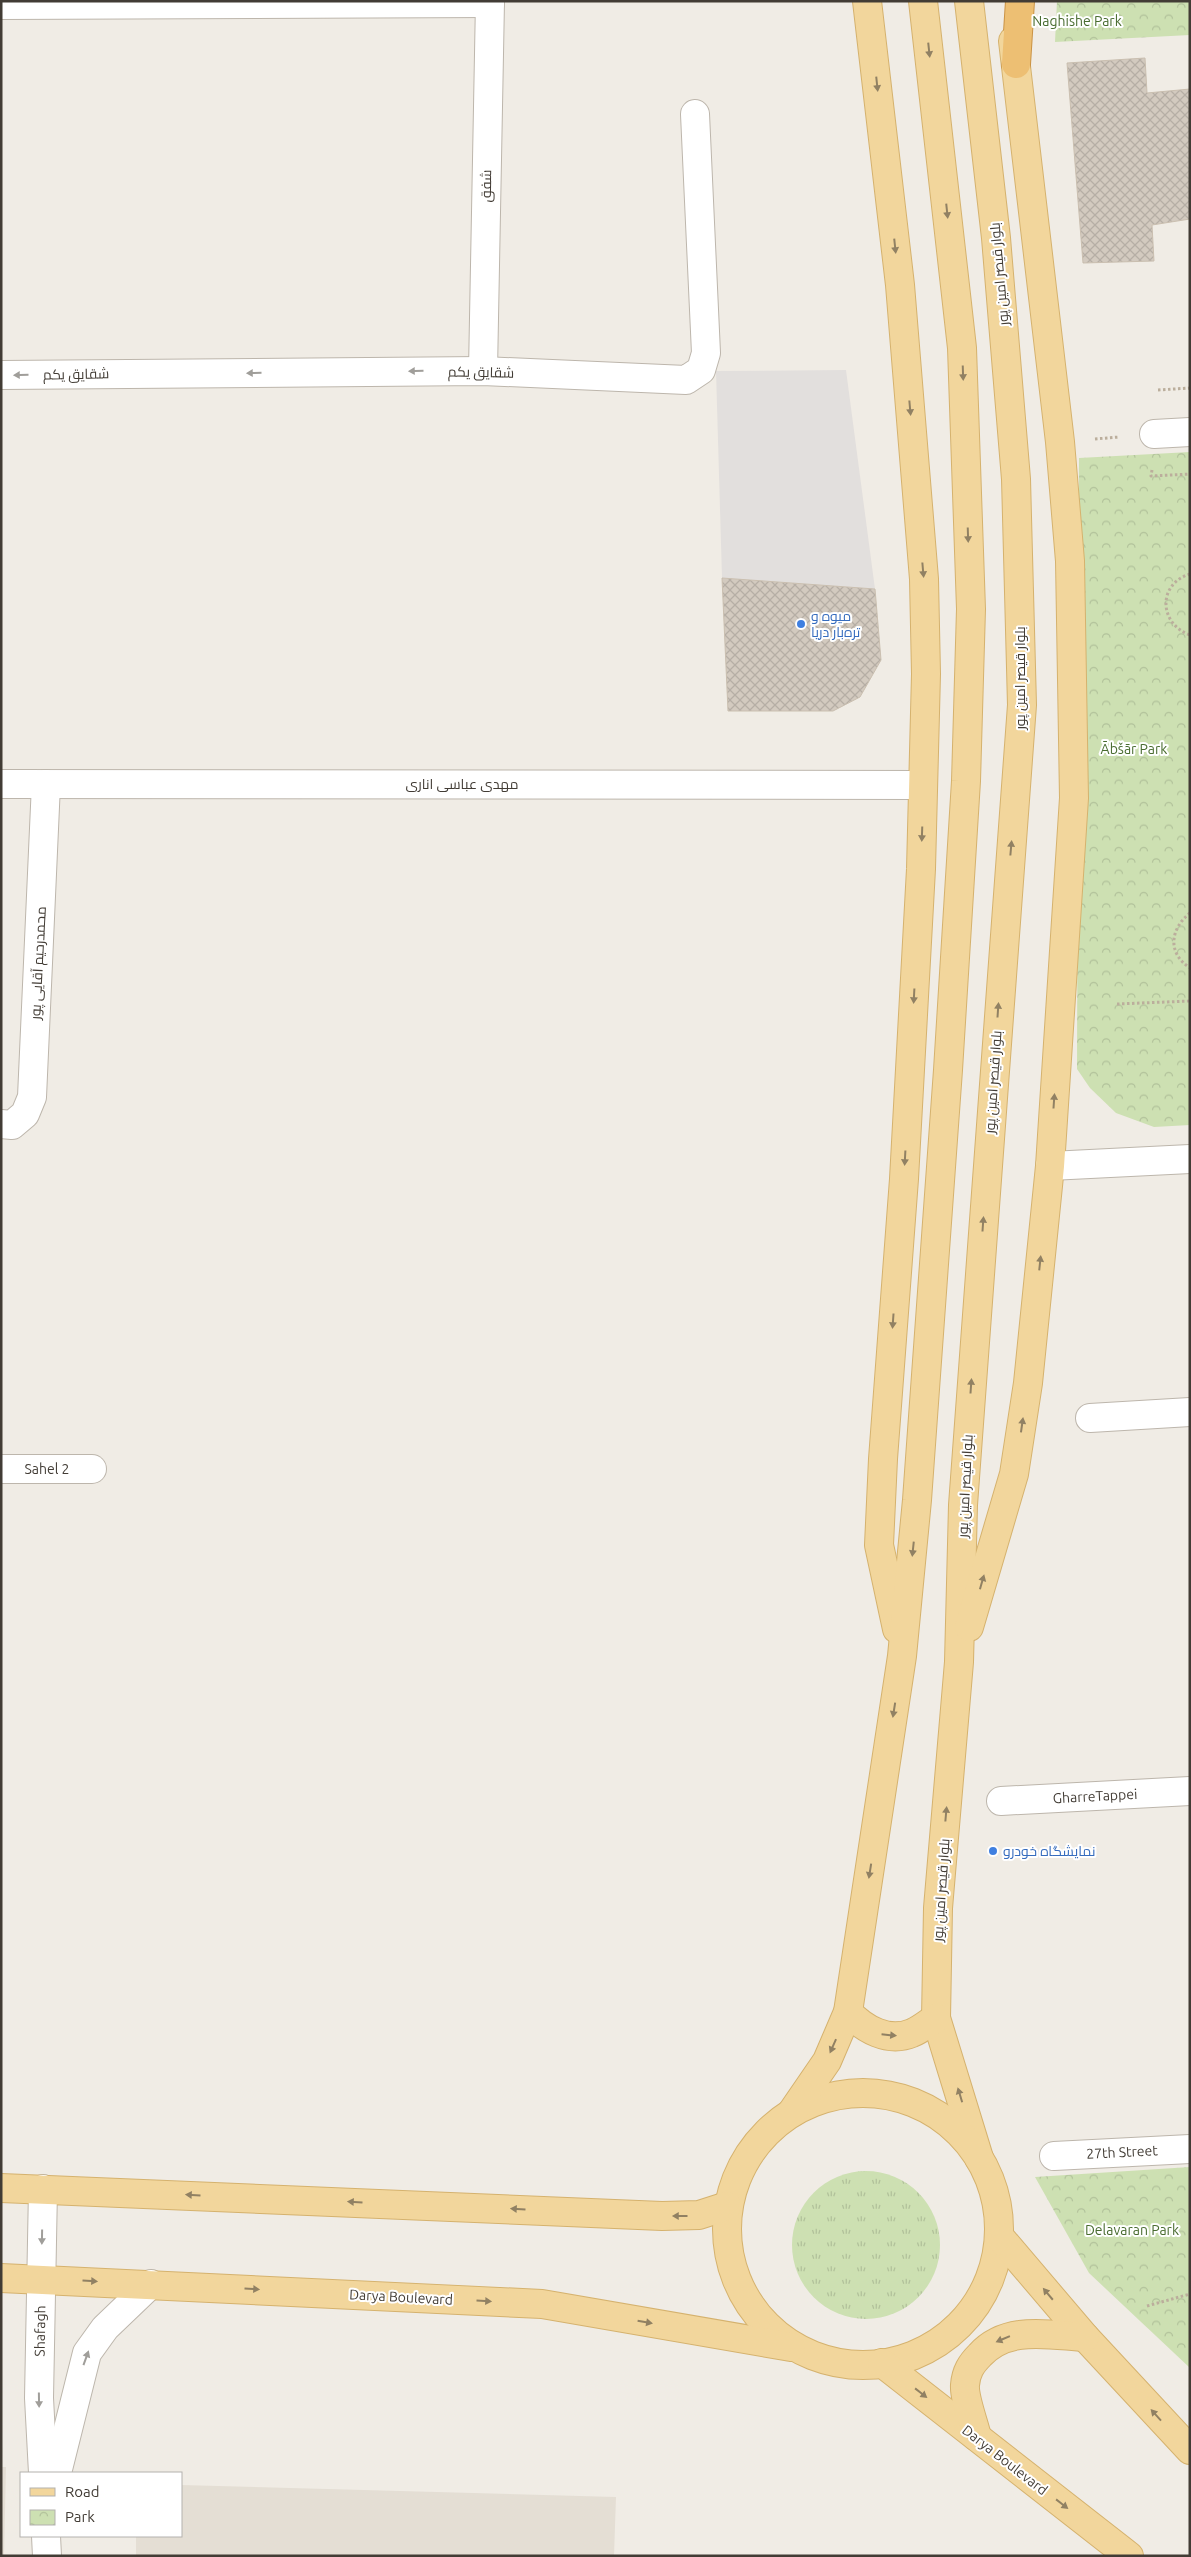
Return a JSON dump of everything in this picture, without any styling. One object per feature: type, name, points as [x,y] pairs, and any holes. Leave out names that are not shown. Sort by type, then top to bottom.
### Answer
[{"type":"highway","points":[[1016,64],[1020,1]]},
{"type":"main road","points":[[867,1],[900,285],[924,579],[926,674],[923,785],[904,1179],[883,1459],[879,1545],[902,1656]]},
{"type":"main road","points":[[792,2112],[827,2061],[848,2012],[902,1656],[918,1500],[949,1060],[966,781],[971,609],[962,348],[923,1]]},
{"type":"main road","name":"بلوار قیصر امین پور","points":[[969,1],[996,238],[1016,479],[1022,705],[963,1495],[959,1662],[938,1908],[936,2018],[979,2158]]},
{"type":"main road","points":[[959,1662],[1014,1474],[1028,1382],[1050,1166],[1074,798],[1070,561],[1060,442],[1008,1]]},
{"type":"main road","points":[[848,2012],[860,2024],[874,2032],[892,2036],[912,2034],[936,2018]]},
{"type":"main road","points":[[876,2093],[917,2103],[942,2117],[979,2158],[995,2196],[999,2236],[993,2279],[974,2308],[949,2334],[917,2353],[882,2363],[839,2363],[798,2348],[763,2322],[739,2286],[727,2245],[727,2206],[739,2169],[752,2149],[762,2136],[792,2112],[832,2096],[876,2093]]},
{"type":"main road","points":[[1,2188],[43,2188],[662,2216],[700,2216],[727,2206]]},
{"type":"main road","points":[[999,2236],[1085,2337],[1190,2450]]},
{"type":"main road","name":"Darya Boulevard","points":[[1,2278],[542,2304],[798,2348]]},
{"type":"main road","points":[[977,2437],[964,2386],[969,2366],[983,2351],[1002,2338],[1021,2334],[1085,2337]]},
{"type":"main road","name":"Darya Boulevard","points":[[882,2363],[1128,2556]]},
{"type":"street","points":[[1,5],[490,2]]},
{"type":"street","name":"شفق","points":[[482,370],[490,2]]},
{"type":"street","name":"شقایق یکم","points":[[1,375],[482,370],[686,380],[701,370],[706,353],[695,114]]},
{"type":"street","points":[[1154,434],[1190,432]]},
{"type":"street","name":"مهدی عباسی اناری","points":[[1,784],[923,785]]},
{"type":"street","name":"محمدرحیم آقایی پور","points":[[1,1124],[12,1125],[25,1114],[32,1097],[46,784]]},
{"type":"street","points":[[1050,1166],[1190,1159]]},
{"type":"street","points":[[1090,1418],[1190,1412]]},
{"type":"street","name":"Sahel 2","points":[[1,1469],[92,1468]]},
{"type":"street","name":"GharreTappei","points":[[1001,1801],[1190,1791]]},
{"type":"street","name":"27th Street","points":[[1054,2156],[1190,2149]]},
{"type":"street","name":"Shafagh","points":[[43,2188],[39,2398],[43,2472]]},
{"type":"street","points":[[57,2472],[87,2353],[105,2328],[152,2284]]},
{"type":"street","points":[[46,2537],[47,2556]]},
{"type":"path","points":[[1158,390],[1190,388]]},
{"type":"path","points":[[1060,442],[1154,434]]},
{"type":"path","points":[[1190,574],[1182,576],[1173,584],[1167,593],[1165,603],[1166,614],[1172,623],[1179,630],[1190,635]]},
{"type":"path","points":[[1190,913],[1176,927],[1173,936],[1177,956],[1190,968]]},
{"type":"path","points":[[1117,1004],[1190,1001]]},
{"type":"path","points":[[1147,2306],[1190,2294]]},
{"type":"shaded area","points":[[846,370],[875,589],[722,578],[716,371]]},
{"type":"shaded area","points":[[1,2467],[6,2467],[4,2556],[1,2556]]},
{"type":"shaded area","points":[[182,2485],[616,2497],[614,2556],[136,2556],[136,2537],[182,2537]]},
{"type":"green space","name":"Naghishe Park","points":[[1057,1],[1190,1],[1190,35],[1055,42]]},
{"type":"green space","name":"Ābšār Park","points":[[1190,452],[1190,1125],[1154,1127],[1116,1113],[1090,1088],[1077,1069],[1079,458]]},
{"type":"green space","name":"Delavaran Park","points":[[1190,2167],[1190,2368],[1089,2273],[1035,2177]]},
{"type":"green space","points":[[866,2171],[894,2176],[907,2183],[918,2193],[928,2204],[935,2217],[940,2245],[935,2273],[928,2286],[918,2297],[907,2307],[894,2314],[866,2319],[838,2314],[825,2307],[814,2297],[804,2286],[797,2273],[792,2245],[797,2217],[804,2204],[814,2193],[825,2183],[838,2176]]},
{"type":"building","points":[[1145,58],[1147,93],[1190,89],[1190,219],[1152,225],[1154,261],[1083,263],[1067,63]]},
{"type":"building","name":"میوه و تره‌بار دریا","points":[[722,578],[875,589],[881,660],[860,697],[833,711],[728,711]]},
{"type":"place","name":"میوه و تره‌بار دریا","points":[[801,624]]},
{"type":"place","name":"نمایشگاه خودرو","points":[[993,1851]]}]
